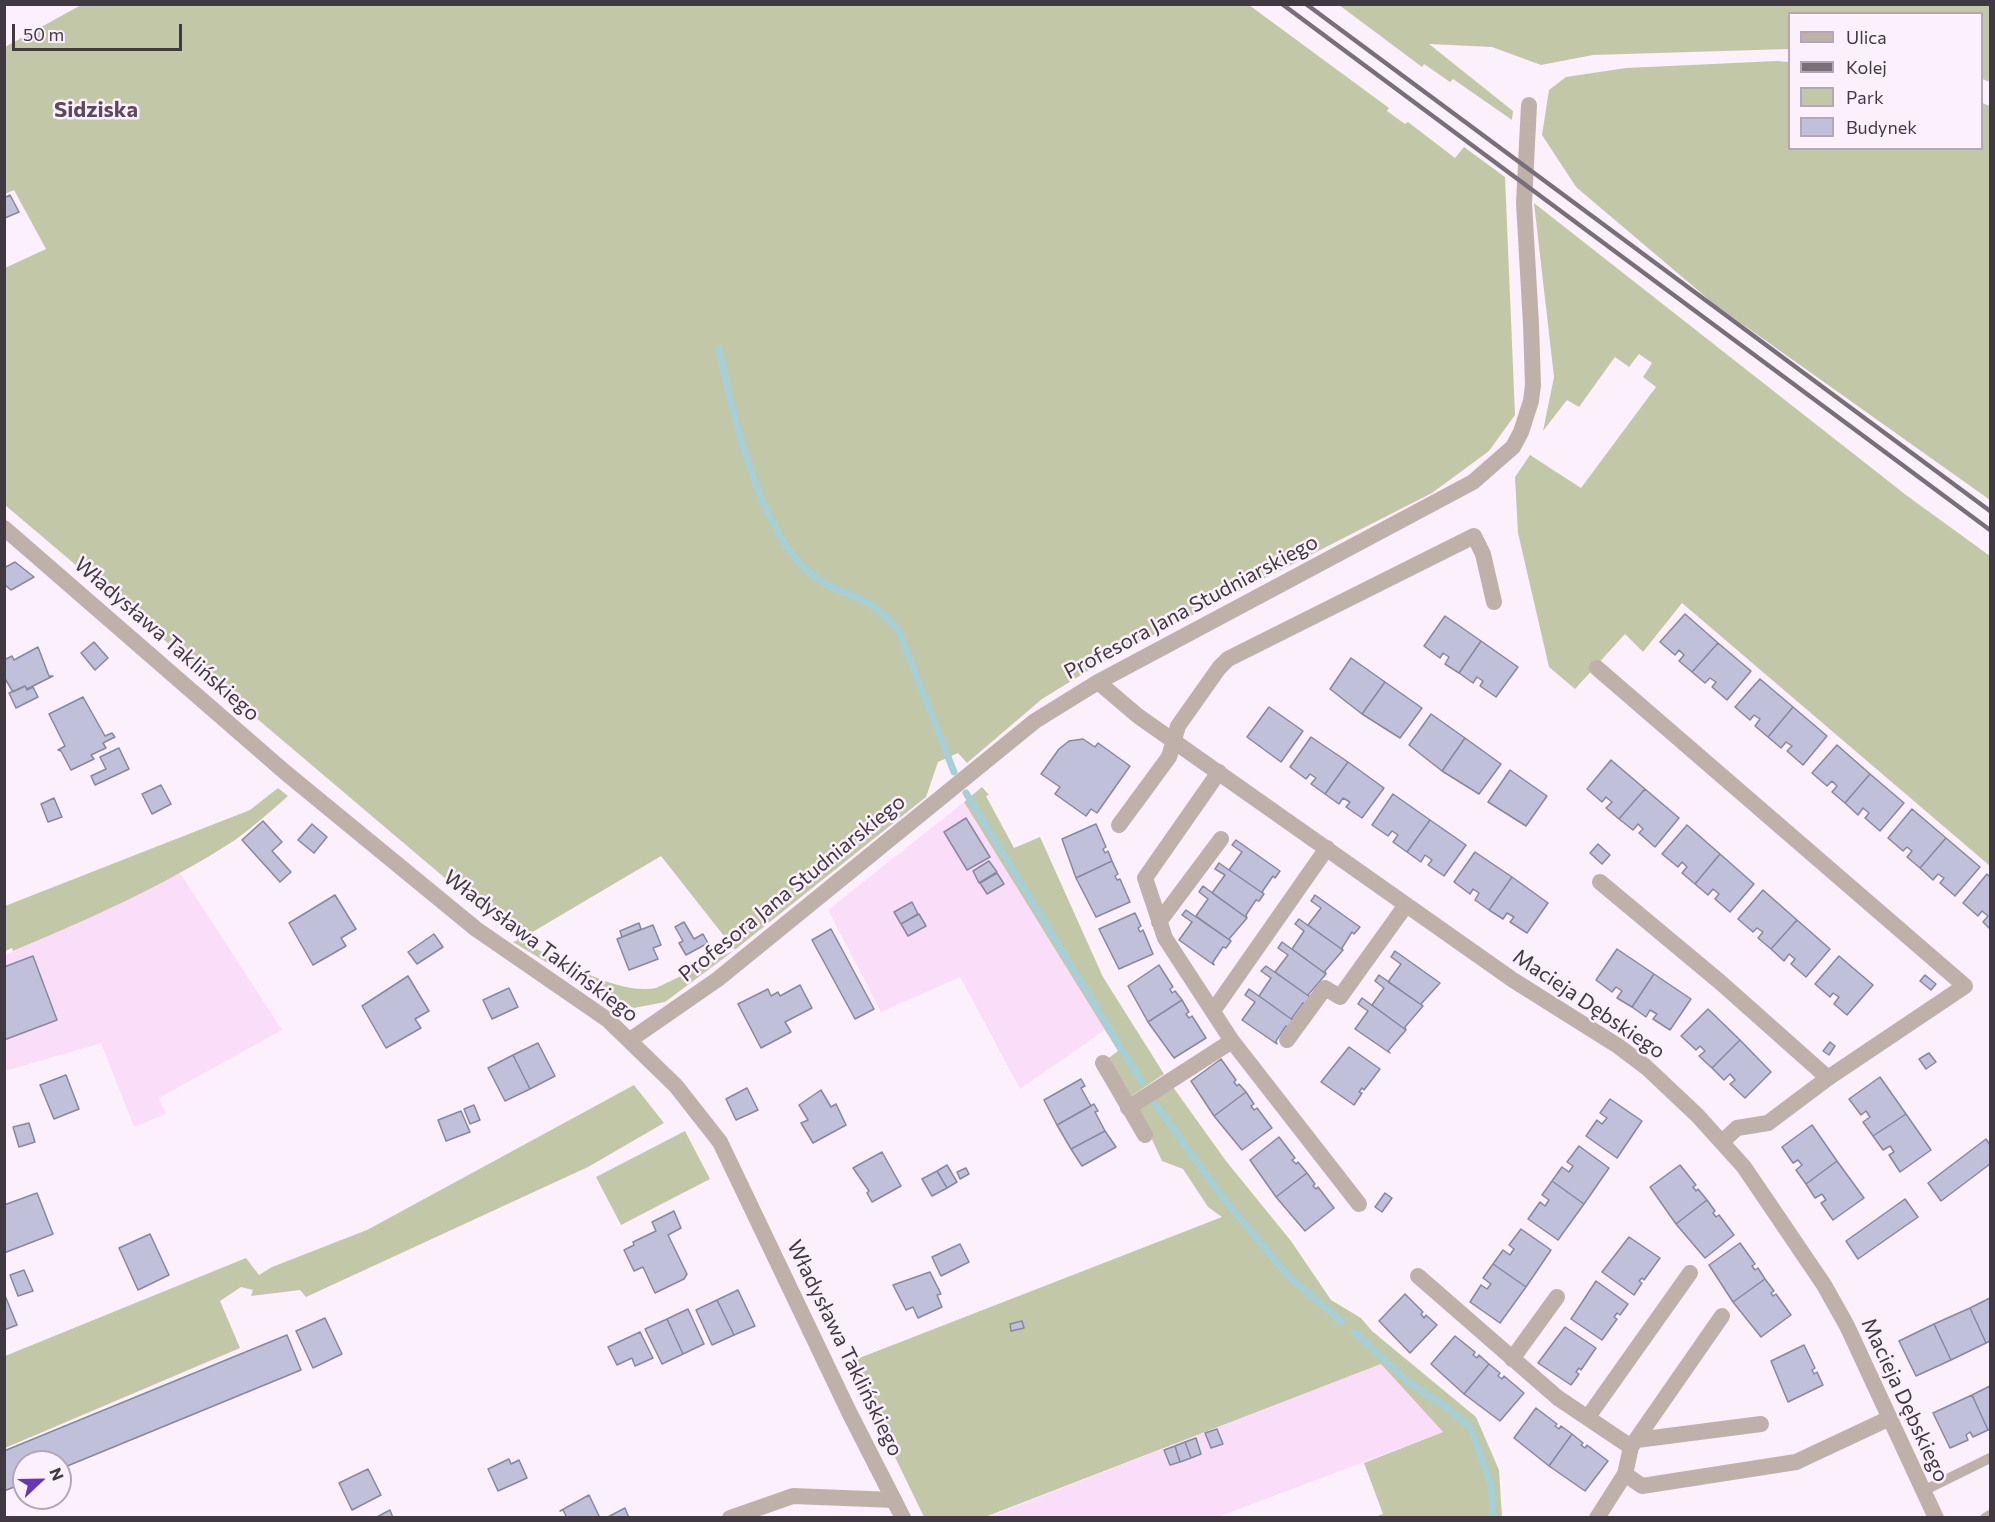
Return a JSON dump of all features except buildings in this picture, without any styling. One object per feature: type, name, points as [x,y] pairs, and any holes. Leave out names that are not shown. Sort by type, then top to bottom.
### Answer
[{"type":"street","name":"Profesora Jana Studniarskiego","points":[[630,1040],[718,979],[1035,721],[1098,682],[1474,481],[1513,447],[1521,432],[1533,385],[1524,204],[1529,105]]},
{"type":"street","name":"Władysława Taklińskiego","points":[[4,528],[286,773],[476,929],[582,1001],[630,1040],[676,1086],[720,1142],[849,1412],[903,1518]]},
{"type":"street","points":[[1119,825],[1170,757],[1179,726],[1219,668],[1228,659],[1474,536],[1483,554],[1494,602]]},
{"type":"street","points":[[1597,668],[1965,986],[1828,1078],[1768,1123],[1737,1128],[1722,1142]]},
{"type":"street","name":"Macieja Dębskiego","points":[[1098,682],[1138,716],[1406,905],[1514,980],[1627,1053],[1671,1090],[1722,1142],[1776,1212],[1824,1285],[1848,1326],[1936,1518]]},
{"type":"street","points":[[1219,772],[1145,878],[1159,922],[1165,938],[1232,1041],[1359,1204]]},
{"type":"street","points":[[1159,922],[1221,839]]},
{"type":"street","points":[[1213,1011],[1327,848]]},
{"type":"street","points":[[1600,882],[1720,982],[1828,1078]]},
{"type":"street","points":[[1287,1040],[1325,988],[1340,997],[1406,905]]},
{"type":"street","points":[[1128,1108],[1232,1041]]},
{"type":"street","points":[[1103,1063],[1145,1135]]},
{"type":"street","points":[[1588,1417],[1690,1273]]},
{"type":"street","points":[[1418,1276],[1558,1398],[1634,1444],[1761,1424]]},
{"type":"street","points":[[1512,1359],[1557,1297]]},
{"type":"street","points":[[1597,1518],[1625,1474],[1634,1444],[1722,1316]]},
{"type":"street","points":[[1625,1474],[1642,1486],[1796,1462],[1890,1418]]},
{"type":"street","points":[[730,1518],[793,1496],[894,1500]]},
{"type":"lane","points":[[1923,1491],[1990,1458]]},
{"type":"lane","points":[[1985,1518],[1990,1515]]},
{"type":"shaded area","points":[[964,802],[1105,1030],[1020,1089],[960,977],[881,1012],[828,910]]},
{"type":"shaded area","points":[[180,873],[282,1030],[159,1098],[166,1114],[134,1127],[101,1043],[5,1071],[5,955]]},
{"type":"shaded area","points":[[1381,1364],[1443,1432],[1218,1517],[985,1518]]},
{"type":"green space","points":[[81,5],[1249,5],[1389,108],[1387,111],[1405,124],[1408,122],[1455,158],[1464,147],[1505,177],[1515,415],[1489,451],[1432,493],[1112,656],[1042,699],[967,763],[958,753],[938,762],[926,797],[735,950],[661,856],[519,940],[587,974],[605,981],[641,989],[656,988],[734,950],[665,1002],[634,1008],[599,994],[513,942],[518,940],[5,505],[5,268],[46,249],[14,190],[5,194],[5,47]]},
{"type":"green space","points":[[1339,5],[1990,5],[1990,82],[1983,79],[1983,12],[1788,12],[1788,49],[1593,55],[1541,65],[1492,47],[1429,44],[1513,111],[1512,120],[1453,79],[1450,82],[1424,64],[1422,67]]},
{"type":"green space","points":[[1788,62],[1788,150],[1983,150],[1983,103],[1990,106],[1990,500],[1714,304],[1576,187],[1542,135],[1549,90],[1566,77],[1626,68]]},
{"type":"green space","points":[[1534,203],[1906,495],[1990,556],[1990,866],[1682,603],[1643,652],[1625,634],[1575,689],[1549,667],[1518,533],[1515,477],[1530,455],[1581,488],[1656,387],[1643,377],[1652,363],[1639,354],[1629,367],[1615,357],[1579,407],[1567,400],[1543,431],[1554,377]]},
{"type":"green space","points":[[982,787],[989,795],[986,796],[1014,848],[1040,837],[1103,977],[1164,1074],[1130,1097],[1106,1060],[1118,1051],[964,802]]},
{"type":"green space","points":[[278,788],[288,796],[242,835],[209,856],[98,914],[13,951],[12,948],[5,951],[5,906],[250,810]]},
{"type":"green space","points":[[634,1085],[664,1123],[588,1167],[306,1297],[300,1290],[251,1296],[253,1290],[241,1287],[220,1301],[240,1348],[5,1448],[5,1356],[246,1258],[259,1275],[272,1267],[367,1230]]},
{"type":"green space","points":[[1173,1087],[1226,1161],[1291,1241],[1331,1300],[1361,1318],[1372,1331],[1476,1417],[1499,1470],[1502,1517],[1374,1517],[1383,1514],[1364,1463],[1443,1432],[1381,1364],[985,1517],[924,1517],[849,1362],[1222,1217],[1208,1207],[1183,1169],[1162,1161],[1138,1109]]},
{"type":"green space","points":[[685,1131],[710,1179],[621,1225],[596,1177]]},
{"type":"waterway","points":[[719,349],[731,404],[750,469],[777,531],[793,555],[811,574],[832,587],[871,605],[898,630],[954,772]]},
{"type":"waterway","points":[[966,793],[1142,1083]]},
{"type":"waterway","points":[[1155,1104],[1223,1198],[1288,1276],[1342,1322]]},
{"type":"waterway","points":[[1355,1333],[1409,1383],[1443,1405],[1470,1427],[1491,1485],[1493,1518]]},
{"type":"railway","points":[[1282,4],[1990,530]]},
{"type":"railway","points":[[1306,4],[1990,511]]},
{"type":"district","name":"Sidziska","points":[[96,110]]}]
